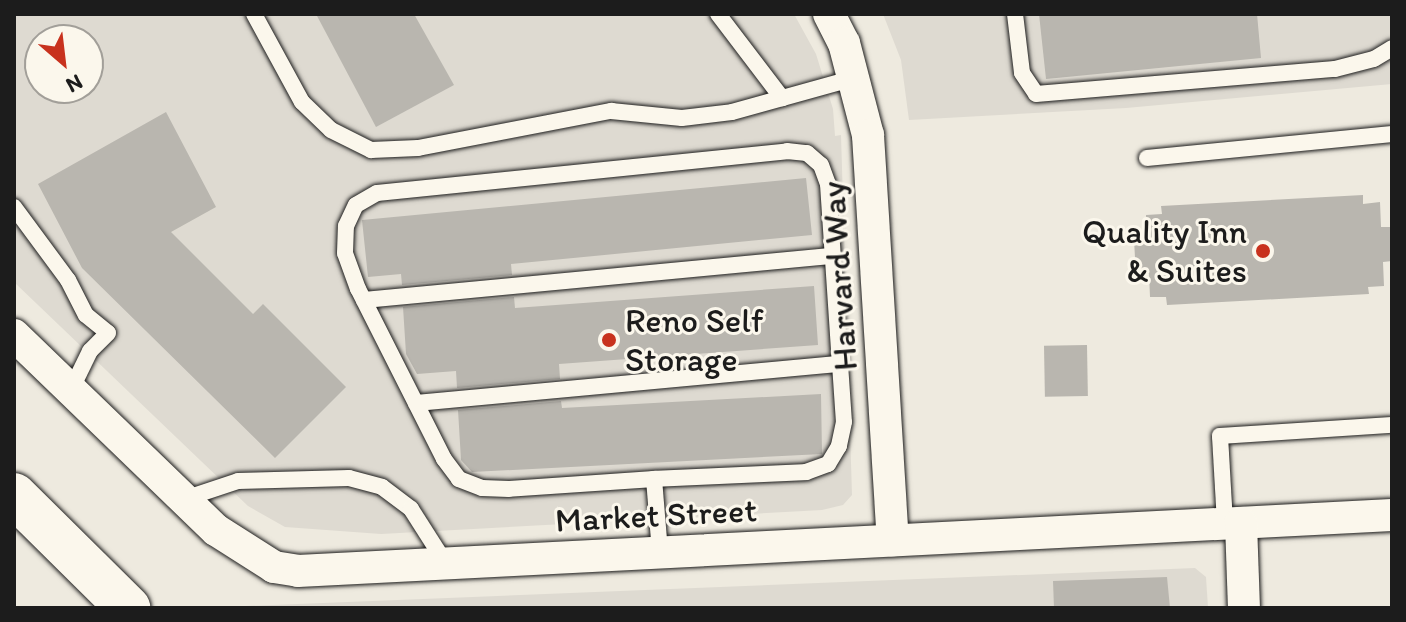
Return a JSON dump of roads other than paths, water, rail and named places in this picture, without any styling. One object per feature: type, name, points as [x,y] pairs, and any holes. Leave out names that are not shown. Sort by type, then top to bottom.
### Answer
[{"type":"highway","points":[[14,495],[128,608]]},
{"type":"street","name":"Harvard Way","points":[[829,14],[855,78],[868,135],[893,540]]},
{"type":"street","name":"Market Street","points":[[14,335],[242,551],[274,567],[298,571],[1392,515]]},
{"type":"street","points":[[1233,523],[1244,608]]},
{"type":"lane","points":[[254,14],[302,102],[331,130],[371,150],[418,148],[611,111],[682,118],[782,98],[855,78]]},
{"type":"lane","points":[[718,14],[782,98]]},
{"type":"lane","points":[[1015,14],[1022,73],[1036,94],[1335,69],[1374,59],[1392,48]]},
{"type":"lane","points":[[1147,158],[1392,134]]},
{"type":"lane","points":[[787,151],[807,153],[821,165],[828,184],[833,256],[844,422],[839,446],[828,464],[806,472],[482,488],[459,479],[364,300],[345,253],[346,226],[356,205],[377,193],[787,151]]},
{"type":"lane","points":[[14,207],[68,280],[86,315],[108,333],[90,351],[71,390]]},
{"type":"lane","points":[[364,300],[833,256]]},
{"type":"lane","points":[[416,403],[840,364]]},
{"type":"lane","points":[[1233,523],[1220,436],[1392,425]]},
{"type":"lane","points":[[184,499],[238,481],[349,478],[382,487],[411,509],[446,564]]},
{"type":"lane","points":[[654,479],[660,552]]},
{"type":"place","name":"Quality Inn & Suites","points":[[1263,251]]},
{"type":"place","name":"Reno Self Storage","points":[[609,340]]}]
